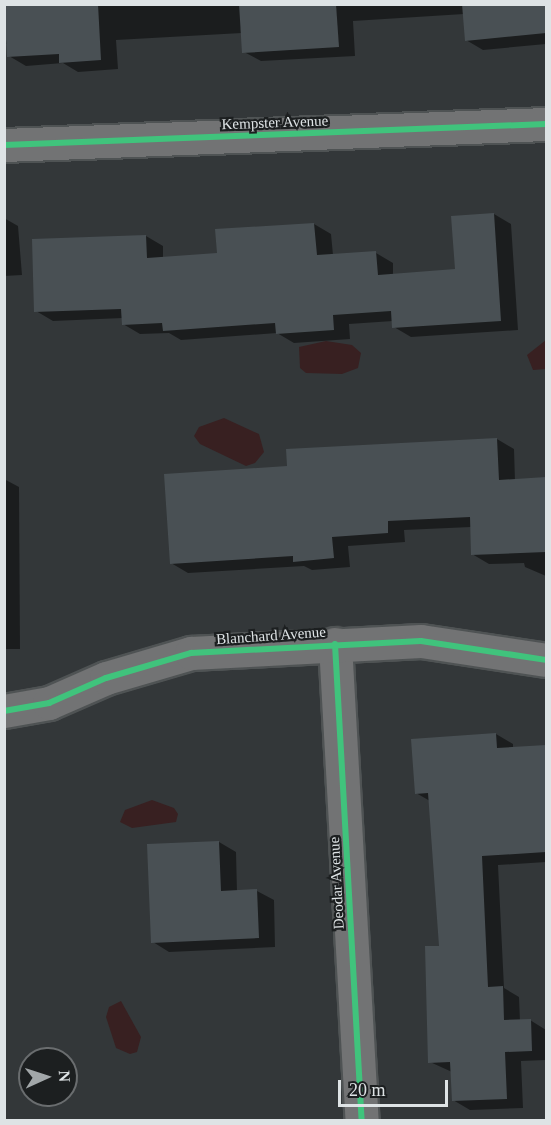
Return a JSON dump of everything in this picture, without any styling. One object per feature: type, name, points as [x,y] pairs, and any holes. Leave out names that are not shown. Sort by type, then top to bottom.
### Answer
[{"type":"street","name":"Kempster Avenue","points":[[4,146],[546,124]]},
{"type":"street","name":"Blanchard Avenue","points":[[4,711],[49,703],[106,678],[191,653],[421,641],[546,660]]},
{"type":"street","name":"Deodar Avenue","points":[[335,644],[362,1120]]},
{"type":"shaded area","points":[[546,340],[546,369],[533,370],[527,355]]},
{"type":"shaded area","points":[[326,341],[352,345],[361,353],[358,368],[342,374],[306,373],[300,368],[299,347]]},
{"type":"shaded area","points":[[224,418],[259,434],[264,452],[255,463],[246,466],[200,444],[194,436],[199,427]]},
{"type":"shaded area","points":[[152,800],[174,808],[178,814],[176,822],[132,828],[120,822],[125,810]]},
{"type":"shaded area","points":[[121,1001],[141,1037],[137,1052],[130,1054],[116,1048],[106,1017],[109,1007]]},
{"type":"building","points":[[4,4],[98,4],[101,60],[59,63],[59,54],[7,57]]},
{"type":"building","points":[[239,4],[336,4],[339,47],[242,53]]},
{"type":"building","points":[[462,4],[546,4],[546,33],[465,41]]},
{"type":"building","points":[[494,213],[501,321],[392,328],[391,311],[333,315],[334,330],[276,334],[275,323],[163,331],[162,323],[122,325],[121,309],[34,312],[32,239],[146,235],[147,258],[217,253],[215,229],[314,223],[317,255],[376,251],[378,275],[455,269],[451,216]]},
{"type":"building","points":[[497,438],[499,480],[546,477],[546,552],[471,555],[470,517],[388,521],[388,533],[332,537],[334,558],[293,562],[293,556],[170,564],[164,474],[287,466],[286,449]]},
{"type":"building","points":[[496,733],[497,748],[546,745],[546,852],[482,856],[488,987],[503,986],[504,1020],[531,1019],[532,1051],[505,1052],[507,1099],[452,1101],[450,1062],[428,1063],[425,946],[439,946],[428,793],[415,794],[411,739]]},
{"type":"building","points":[[219,841],[221,891],[257,889],[259,938],[151,943],[147,844]]},
{"type":"cycle path","points":[[4,145],[546,124]]},
{"type":"cycle path","points":[[4,711],[49,703],[106,678],[191,653],[421,641],[546,660]]},
{"type":"cycle path","points":[[335,644],[362,1120]]}]
